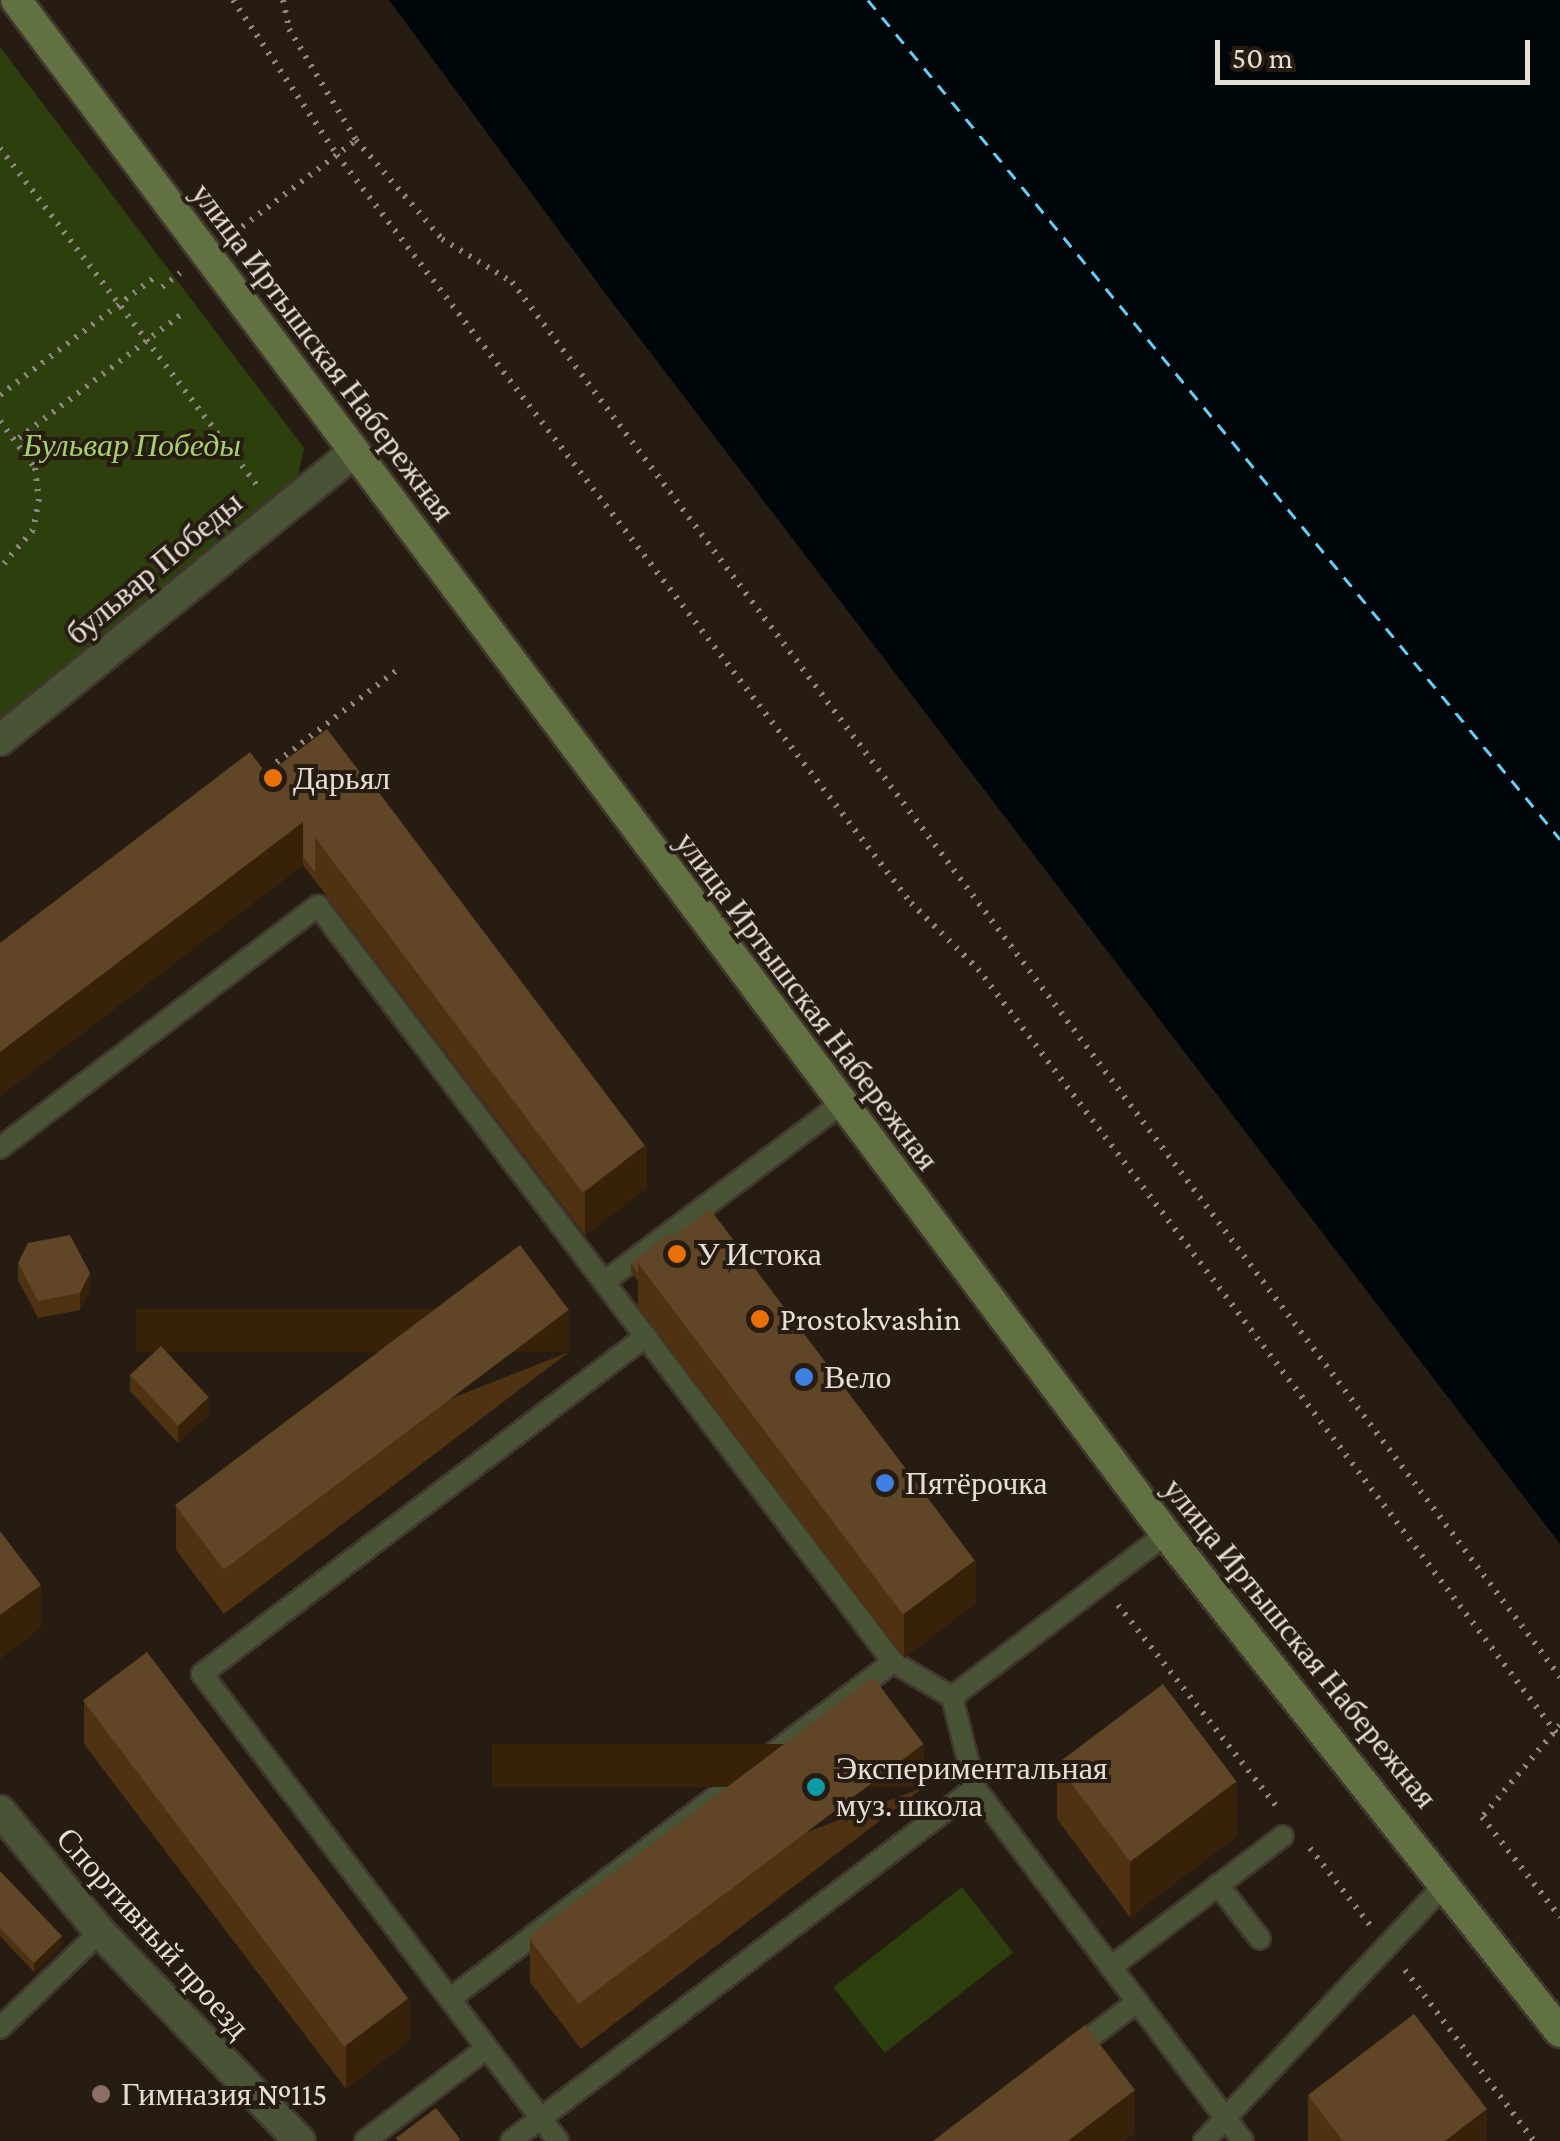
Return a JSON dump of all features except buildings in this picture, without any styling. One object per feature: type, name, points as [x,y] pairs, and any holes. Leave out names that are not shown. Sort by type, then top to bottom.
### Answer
[{"type":"main road","name":"улица Иртышская Набережная","points":[[16,0],[1166,1534],[1446,1883],[1560,2032]]},
{"type":"street","name":"бульвар Победы","points":[[0,740],[354,452]]},
{"type":"street","name":"Спортивный проезд","points":[[0,1810],[100,1932],[300,2141]]},
{"type":"lane","points":[[0,1148],[318,906],[893,1662],[952,1697],[974,1788],[1243,2141]]},
{"type":"lane","points":[[604,1282],[840,1104]]},
{"type":"lane","points":[[558,2141],[202,1674],[646,1336]]},
{"type":"lane","points":[[952,1697],[1166,1534]]},
{"type":"lane","points":[[450,1999],[893,1662]]},
{"type":"lane","points":[[511,2141],[974,1788]]},
{"type":"lane","points":[[1110,1967],[1292,1834]]},
{"type":"lane","points":[[1204,2141],[1446,1883]]},
{"type":"lane","points":[[1218,1885],[1260,1940]]},
{"type":"lane","points":[[0,2028],[100,1932]]},
{"type":"lane","points":[[1061,2060],[1137,2002]]},
{"type":"lane","points":[[365,2141],[487,2048]]},
{"type":"path","points":[[233,0],[337,154],[911,903],[978,969],[1558,1731],[1482,1817],[1560,1917]]},
{"type":"path","points":[[283,0],[290,30],[356,140],[442,239],[512,282],[1560,1678]]},
{"type":"path","points":[[162,287],[356,140]]},
{"type":"path","points":[[0,148],[277,512]]},
{"type":"path","points":[[0,395],[155,277]]},
{"type":"path","points":[[19,438],[183,313]]},
{"type":"path","points":[[0,422],[19,438],[39,499],[33,530],[0,568]]},
{"type":"path","points":[[245,786],[398,669]]},
{"type":"path","points":[[1101,1584],[1292,1834],[1386,1945],[1534,2141]]},
{"type":"green space","name":"Бульвар Победы","points":[[0,47],[304,448],[297,480],[0,724]]},
{"type":"green space","points":[[962,1887],[1013,1952],[885,2053],[834,1987]]},
{"type":"shaded area","points":[[389,0],[1560,0],[1560,1544],[608,297]]},
{"type":"ferry route","points":[[868,0],[1560,839]]},
{"type":"place","name":"Дарьял","points":[[273,778]]},
{"type":"place","name":"У Истока","points":[[677,1254]]},
{"type":"place","name":"Prostokvashin","points":[[760,1319]]},
{"type":"place","name":"Вело","points":[[804,1377]]},
{"type":"place","name":"Пятёрочка","points":[[885,1483]]},
{"type":"place","name":"Экспериментальная муз. школа","points":[[816,1787]]},
{"type":"place","name":"Гимназия №115","points":[[101,2094]]}]
